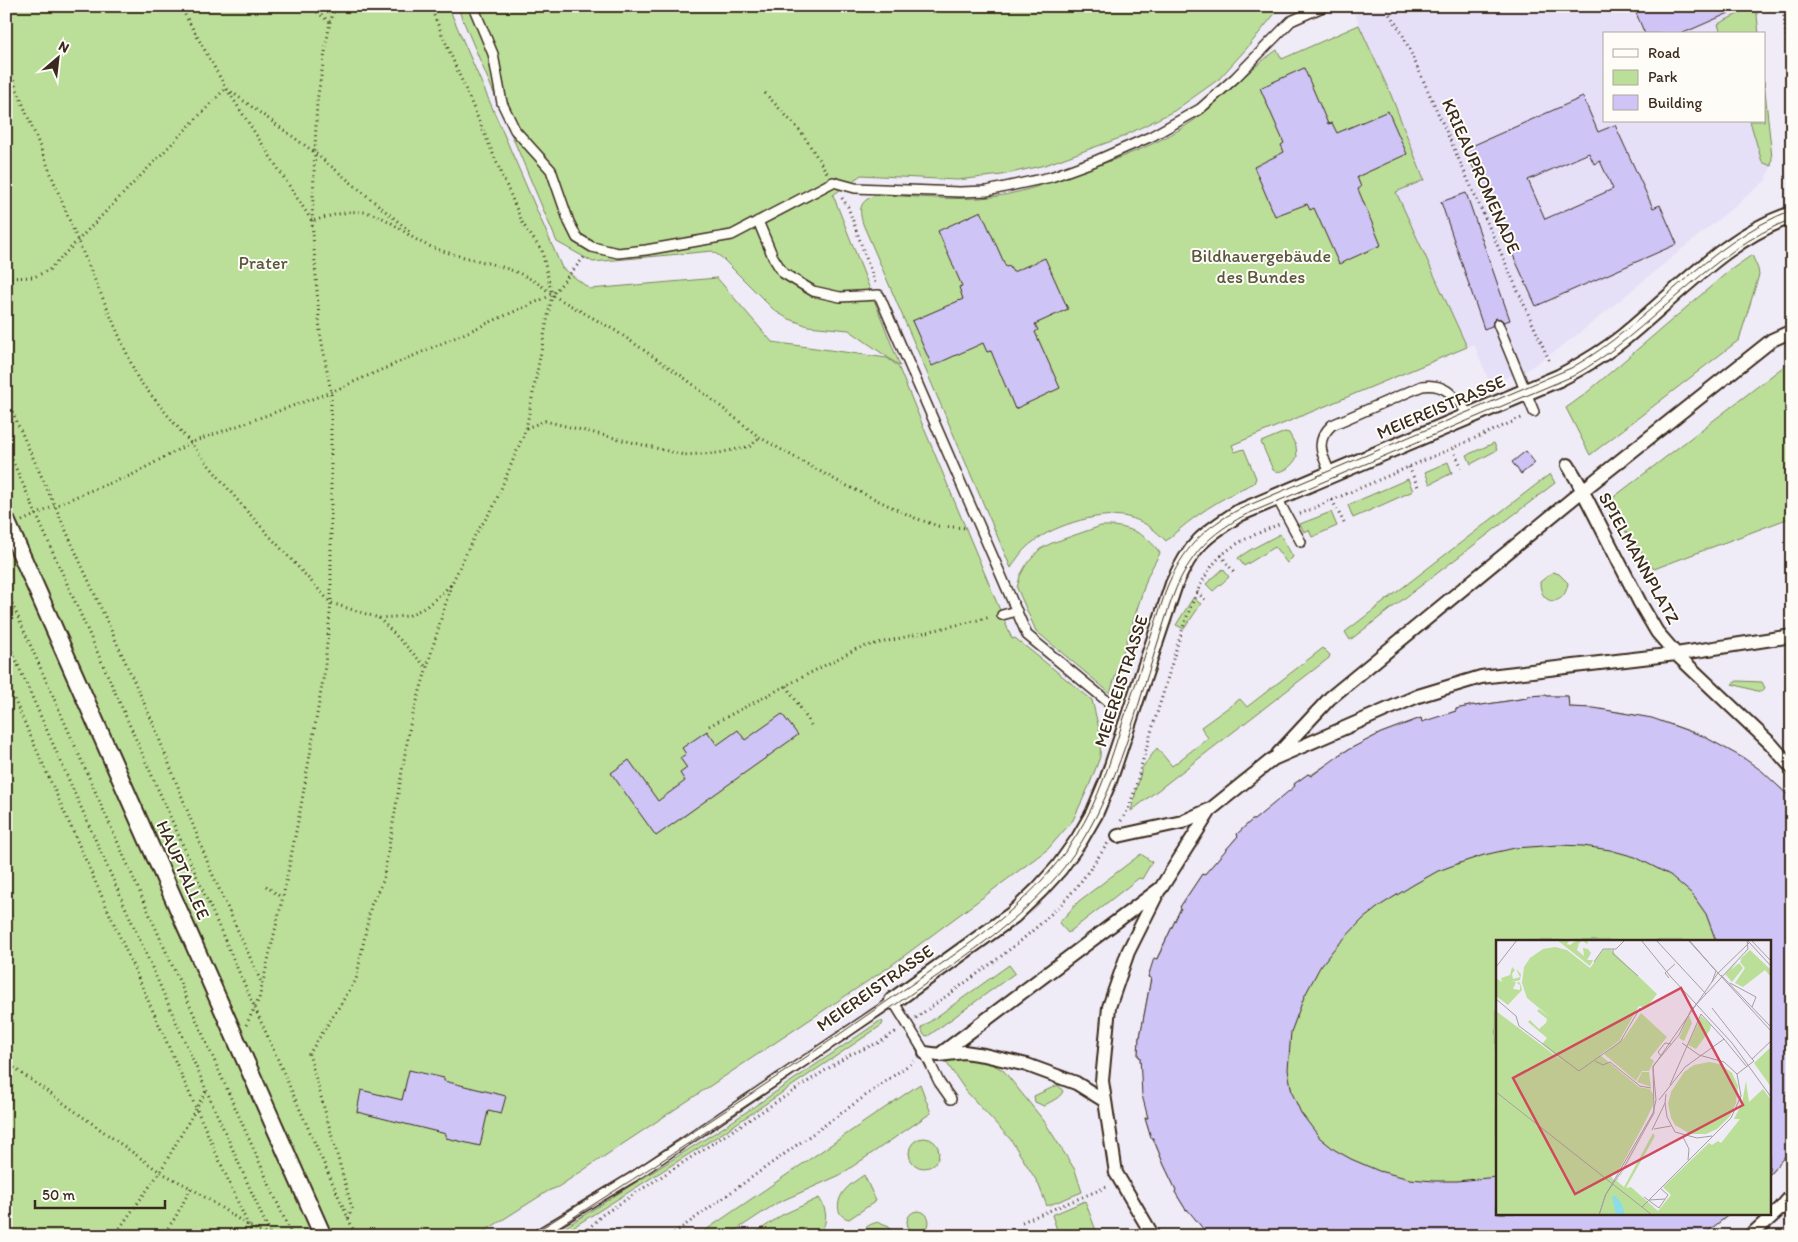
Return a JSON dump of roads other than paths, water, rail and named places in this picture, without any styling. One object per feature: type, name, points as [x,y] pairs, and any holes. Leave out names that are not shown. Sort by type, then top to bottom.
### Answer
[{"type":"street","name":"MEIEREISTRASSE","points":[[893,1001],[1013,915],[1059,868],[1090,820],[1108,781],[1183,562],[1195,546],[1214,529],[1239,513],[1559,378],[1601,354],[1740,241],[1790,207]]},
{"type":"street","points":[[1115,835],[1182,822],[1211,809],[1273,759],[1330,698],[1582,491],[1772,340],[1792,331]]},
{"type":"street","name":"SPIELMANNPLATZ","points":[[1568,465],[1657,632],[1676,654],[1771,744],[1792,768]]},
{"type":"street","name":"HAUPTALLEE","points":[[8,523],[323,1236]]},
{"type":"street","points":[[1273,759],[1418,696],[1481,676],[1676,654],[1792,636]]},
{"type":"street","points":[[1153,1236],[1116,1173],[1102,1081],[1109,1007],[1128,952],[1161,888],[1211,809]]},
{"type":"street","points":[[939,1054],[1161,888]]},
{"type":"street","points":[[925,1053],[964,1052],[1026,1065],[1076,1083],[1105,1101]]},
{"type":"street","points":[[1750,1236],[1781,1208],[1792,1195]]},
{"type":"lane","points":[[473,6],[493,54],[502,102],[515,130],[551,170],[568,222],[577,238],[592,247],[618,253],[732,235],[833,182],[855,188],[960,192],[987,191],[1060,174],[1152,136],[1200,109],[1236,77],[1291,21],[1325,6]]},
{"type":"lane","points":[[758,221],[773,258],[783,273],[813,292],[840,297],[879,294],[1027,635],[1107,701]]},
{"type":"lane","points":[[1498,324],[1534,412]]},
{"type":"lane","points":[[1331,475],[1322,455],[1320,445],[1322,437],[1327,430],[1332,426],[1422,386],[1432,385],[1446,390],[1455,396],[1470,416]]},
{"type":"lane","points":[[1276,498],[1301,542]]},
{"type":"lane","points":[[1002,615],[1017,610]]},
{"type":"lane","points":[[893,1001],[906,1025],[925,1053],[939,1082],[951,1098]]},
{"type":"lane","name":"MEIEREISTRASSE","points":[[535,1236],[633,1177],[893,1001]]},
{"type":"tram line","points":[[529,1236],[619,1180],[840,1034],[963,949],[989,929],[1037,886],[1058,862],[1076,836],[1098,794],[1173,573],[1196,540],[1216,523],[1240,509],[1571,368],[1600,350],[1627,329],[1732,242],[1761,224],[1792,210]]},
{"type":"tram line","points":[[544,1236],[765,1093],[940,974],[1008,924],[1048,886],[1065,866],[1097,815],[1120,760],[1176,589],[1193,558],[1216,534],[1245,515],[1573,376],[1601,358],[1628,337],[1734,250],[1762,233],[1792,219]]},
{"type":"park label","name":"Prater","points":[[263,263]]},
{"type":"park label","name":"Bildhauergebäude des Bundes","points":[[1261,266]]}]
